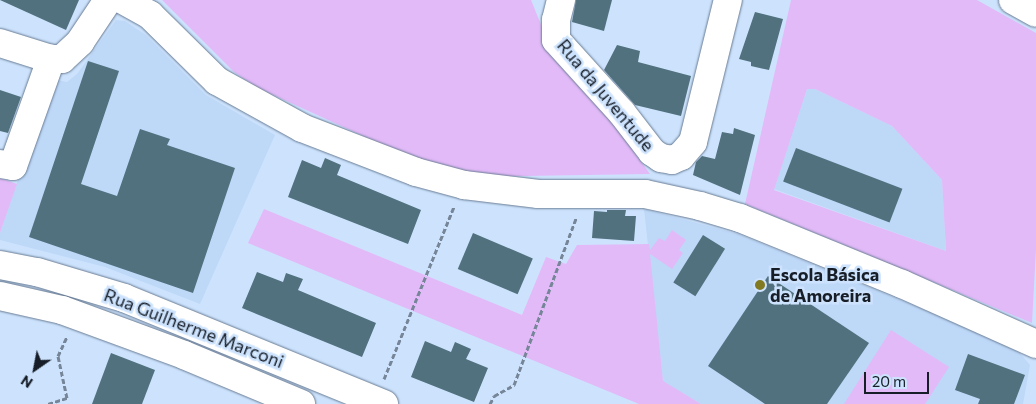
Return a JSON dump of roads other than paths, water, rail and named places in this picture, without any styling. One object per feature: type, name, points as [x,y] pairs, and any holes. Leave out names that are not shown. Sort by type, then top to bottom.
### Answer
[{"type":"street","points":[[0,43],[50,59],[62,59],[80,42],[108,0]]},
{"type":"street","points":[[123,0],[150,15],[217,81],[279,117],[416,172],[464,185],[538,194],[645,194],[700,206],[740,218],[902,284],[1036,344]]},
{"type":"street","name":"Rua da Juventude","points":[[561,0],[556,20],[556,40],[622,112],[652,152],[661,158],[672,160],[681,156],[694,142],[728,0]]},
{"type":"street","points":[[1013,0],[1036,13]]},
{"type":"street","points":[[0,164],[13,166],[50,59]]},
{"type":"street","name":"Rua Guilherme Marconi","points":[[0,265],[37,272],[124,298],[378,403]]},
{"type":"street","name":"Rua Guilherme Marconi","points":[[0,296],[62,310],[184,355],[301,404]]},
{"type":"place","name":"Escola Básica de Amoreira","points":[[760,285]]}]
